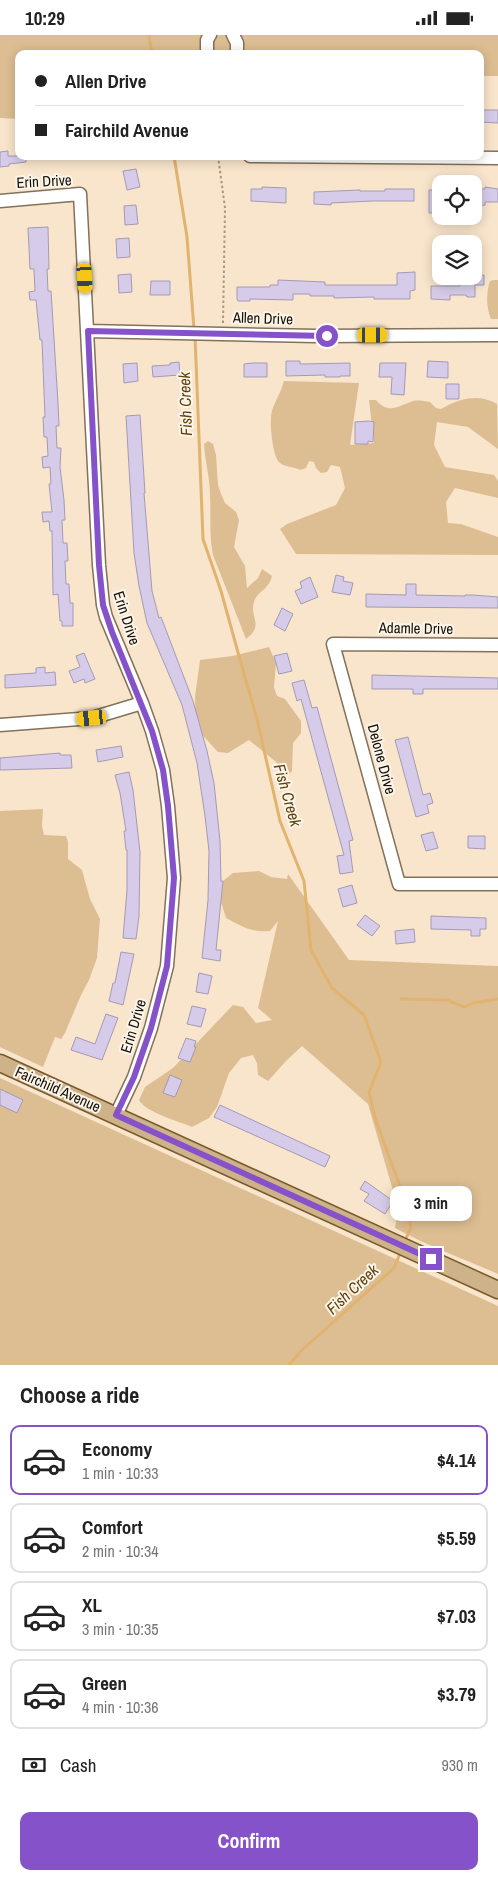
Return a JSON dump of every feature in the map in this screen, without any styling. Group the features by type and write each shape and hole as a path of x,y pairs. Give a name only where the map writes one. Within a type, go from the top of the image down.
{"main road":[{"name":"Fairchild Avenue","path":"0,1063 498,1290"}],"street":[{"path":"207,50 207,40 210,35"},
{"path":"233,35 237,43 237,50"},
{"path":"484,157 498,157"},
{"name":"Erin Drive","path":"0,201 80,194 103,605 152,731 163,770 168,806 174,878 167,966 151,1028 134,1077 116,1115"},
{"name":"Allen Drive","path":"88,331 316,336 498,335"},
{"name":"Adamle Drive","path":"333,644 498,645"},
{"name":"Delone Drive","path":"333,644 399,884 498,884"},
{"path":"0,725 92,718 142,703"}],"path":[{"path":"218,160 224,208 222,333"}],"shaded area":[{"path":"0,35 498,35 498,76 484,76 484,50 15,50 15,119 0,118"},
{"path":"498,280 498,319 491,319 487,305 490,281"},
{"path":"284,381 359,383 350,445 374,443 369,400 376,400 381,405 389,408 419,401 430,402 436,408 441,409 455,402 476,398 497,404 498,449 468,427 437,422 434,445 445,467 494,475 498,481 498,498 455,488 446,502 448,523 461,524 498,537 498,555 296,554 280,529 287,524 336,505 345,488 340,467 331,465 327,472 321,473 316,468 314,462 309,461 306,468 300,470 279,462 272,437 271,415"},
{"path":"208,441 213,444 216,455 218,485 221,494 225,503 236,512 239,520 234,547 245,566 247,588 258,578 262,569 272,576 268,585 254,602 255,630 246,639 213,555 210,489 204,444"},
{"path":"269,647 276,663 274,687 277,696 285,699 301,721 301,733 293,743 292,771 289,775 249,740 228,753 218,752 196,728 195,697 200,660 232,656"},
{"path":"43,809 42,826 44,835 66,836 68,859 82,870 90,899 100,919 97,958 89,980 65,1033 61,1039 55,1037 43,1067 0,1047 0,811"},
{"path":"259,871 271,877 287,879 288,874 349,960 498,966 498,1274 433,1247 395,1228 398,1208 368,1104 302,1046 268,1081 258,1075 257,1063 253,1055 241,1058 229,1073 217,1107 209,1118 192,1127 155,1112 139,1100 145,1087 173,1068 233,1005 243,1007 256,1023 272,1020 258,1008 278,921 270,931 258,931 247,928 226,918 221,902 223,881 233,873"},
{"path":"0,1078 498,1306 498,1365 0,1365"}],"building":[{"path":"484,110 498,110 498,123 484,122"},
{"path":"8,151 8,156 15,156 15,160 26,160 26,162 0,167 0,152"},
{"path":"136,169 140,187 127,190 123,171"},
{"path":"262,187 286,188 286,203 251,201 251,189 262,189"},
{"path":"485,187 498,189 498,202 485,202 485,205 482,205 482,189 485,189"},
{"path":"385,189 414,189 414,201 372,201 331,203 331,205 314,204 314,192 385,191"},
{"path":"429,190 432,190 432,213 429,213"},
{"path":"136,205 138,224 125,225 124,206"},
{"path":"48,227 48,291 51,291 59,426 56,426 57,448 61,448 60,467 65,520 62,520 63,543 67,543 68,561 65,561 66,584 69,584 70,603 73,603 73,626 62,626 62,621 60,621 58,594 53,595 52,531 50,531 49,521 43,522 42,512 52,512 49,484 51,484 50,467 43,468 42,457 48,456 47,437 44,437 42,340 40,340 36,300 30,300 29,292 35,291 34,269 30,269 28,228"},
{"path":"129,238 130,257 117,258 116,239"},
{"path":"415,272 415,290 410,291 410,299 374,299 374,297 334,298 334,296 293,294 293,300 250,299 250,301 238,301 237,299 237,287 270,287 270,285 278,285 278,280 325,282 325,285 397,285 397,273"},
{"path":"131,274 132,292 119,293 118,275"},
{"path":"482,275 484,275 484,285 482,285"},
{"path":"151,281 170,281 170,295 150,295"},
{"path":"475,285 475,297 450,295 450,300 431,299 431,286"},
{"path":"286,361 300,361 300,364 350,363 350,376 286,376"},
{"path":"428,361 448,362 448,378 427,377"},
{"path":"179,362 180,375 153,377 152,366 170,365 170,363"},
{"path":"137,363 138,381 124,383 123,364"},
{"path":"267,363 267,377 244,377 244,364"},
{"path":"380,363 406,363 404,395 391,394 392,377 379,377"},
{"path":"446,384 459,384 459,399 446,399"},
{"path":"140,415 152,591 159,618 161,617 193,701 214,783 220,841 221,881 223,881 216,950 221,950 220,961 202,958 208,900 209,851 197,763 182,705 147,623 134,553 126,416"},
{"path":"355,422 374,422 373,442 368,441 368,444 355,444"},
{"path":"336,575 344,577 343,581 353,583 350,595 332,592"},
{"path":"310,577 318,597 301,604 295,591 302,588 300,582"},
{"path":"406,584 416,584 416,595 498,597 498,608 366,607 366,594 406,595"},
{"path":"282,608 293,614 285,631 274,625"},
{"path":"84,653 95,679 85,683 84,679 74,683 69,671 80,667 76,656"},
{"path":"287,653 292,671 279,674 274,656"},
{"path":"45,667 45,673 55,672 56,685 5,688 5,675 36,673 36,668"},
{"path":"372,675 498,678 498,689 423,689 423,694 413,694 413,689 372,689"},
{"path":"304,680 312,708 317,707 353,840 349,841 353,872 340,874 337,856 344,855 301,699 297,701 292,683"},
{"path":"408,737 423,795 430,793 433,803 427,805 429,813 416,817 395,740"},
{"path":"121,746 123,757 98,762 96,750"},
{"path":"60,753 60,755 71,755 72,768 0,770 0,758"},
{"path":"129,772 133,790 140,852 139,916 136,939 123,938 127,890 127,850 120,793 115,775"},
{"path":"433,832 438,848 426,851 421,835"},
{"path":"468,836 485,836 485,849 468,848"},
{"path":"352,885 357,903 343,907 338,889"},
{"path":"365,915 380,926 372,936 357,925"},
{"path":"431,916 486,918 486,929 480,929 480,936 471,936 471,930 431,929"},
{"path":"414,929 415,942 396,944 395,931"},
{"path":"121,952 134,954 123,1005 109,1001 113,983 115,983"},
{"path":"199,973 212,976 208,994 196,992"},
{"path":"192,1006 206,1009 201,1027 187,1024"},
{"path":"106,1014 118,1018 102,1060 71,1050 76,1037 95,1044"},
{"path":"186,1038 196,1041 194,1047 196,1047 190,1062 178,1058"},
{"path":"170,1075 182,1080 175,1097 163,1093"},
{"path":"0,1089 23,1100 17,1113 0,1105"},
{"path":"220,1105 330,1156 325,1167 214,1117"},
{"path":"365,1181 393,1201 385,1214 364,1201 369,1194 360,1189"}],"waterway":[{"name":"Fish Creek","path":"149,35 151,50"},
{"name":"Fish Creek","path":"175,160 187,237 194,329"},
{"name":"Fish Creek","path":"195,336 203,539 221,591 257,719 280,821 304,881 311,950 332,988 364,1015 381,1062 369,1092 375,1118 401,1189 411,1227 404,1243"},
{"path":"401,999 447,1000 464,1007 473,1003 498,999"},
{"name":"Fish Creek","path":"289,1365 302,1350 394,1268 401,1251"}],"route":[{"path":"327,336 88,331 99,565 103,605 112,632 142,703 163,770 174,878 167,966 151,1028 134,1077 116,1115 431,1259"}]}
